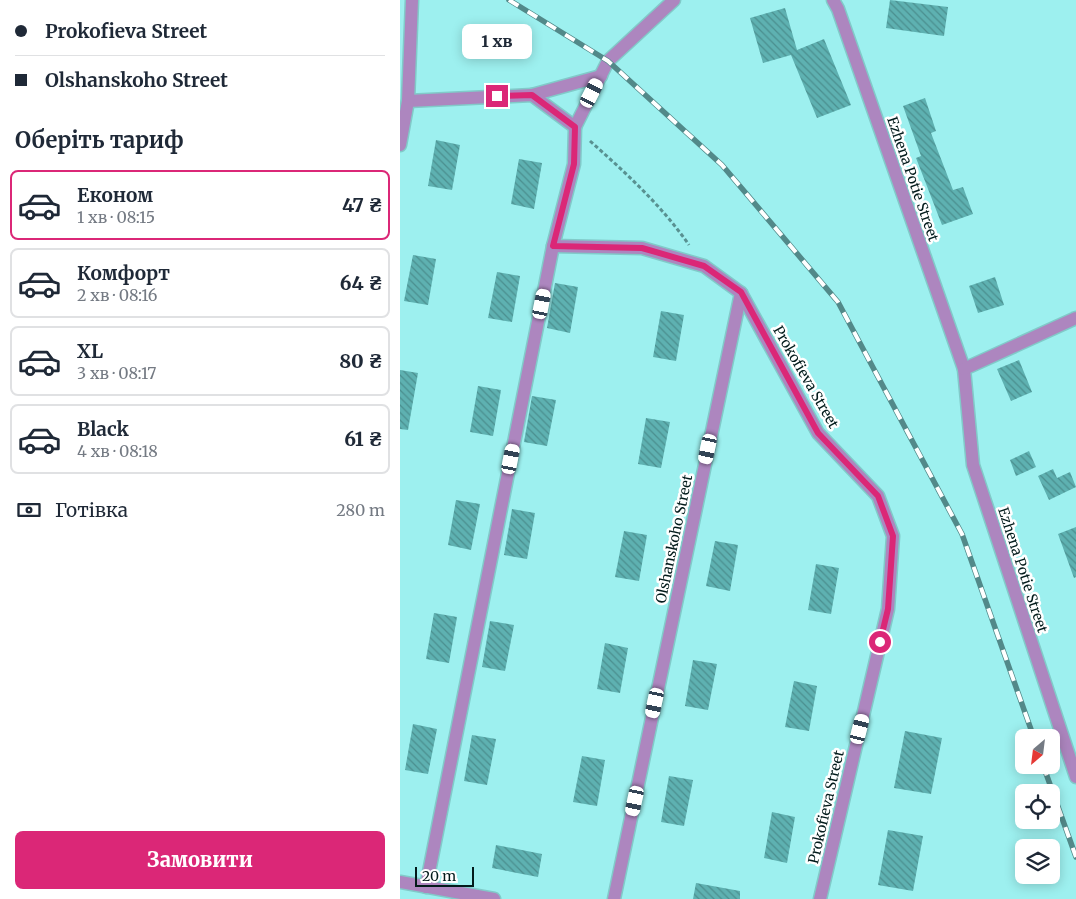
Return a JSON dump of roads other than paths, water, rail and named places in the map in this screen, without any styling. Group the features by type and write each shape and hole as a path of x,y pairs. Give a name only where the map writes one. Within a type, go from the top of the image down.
{"street":[{"path":"400,144 408,101 404,72 412,0"},
{"path":"426,887 553,246 574,164 575,127 608,61 674,0"},
{"path":"826,0 835,4"},
{"name":"Ezhena Potie Street","path":"835,4 964,369 973,465 1076,777"},
{"path":"408,101 532,95 601,76"},
{"path":"532,95 575,127"},
{"path":"553,246 642,248 704,266 741,292"},
{"name":"Olshanskoho Street","path":"614,899 741,292"},
{"name":"Prokofieva Street","path":"741,292 818,433 878,496 893,536 888,609 820,899"},
{"path":"964,369 1076,318"},
{"path":"400,882 494,899"}],"railway":[{"path":"509,0 608,61 722,165 838,302 962,534 1031,729"},
{"path":"1046,774 1076,857"}]}
